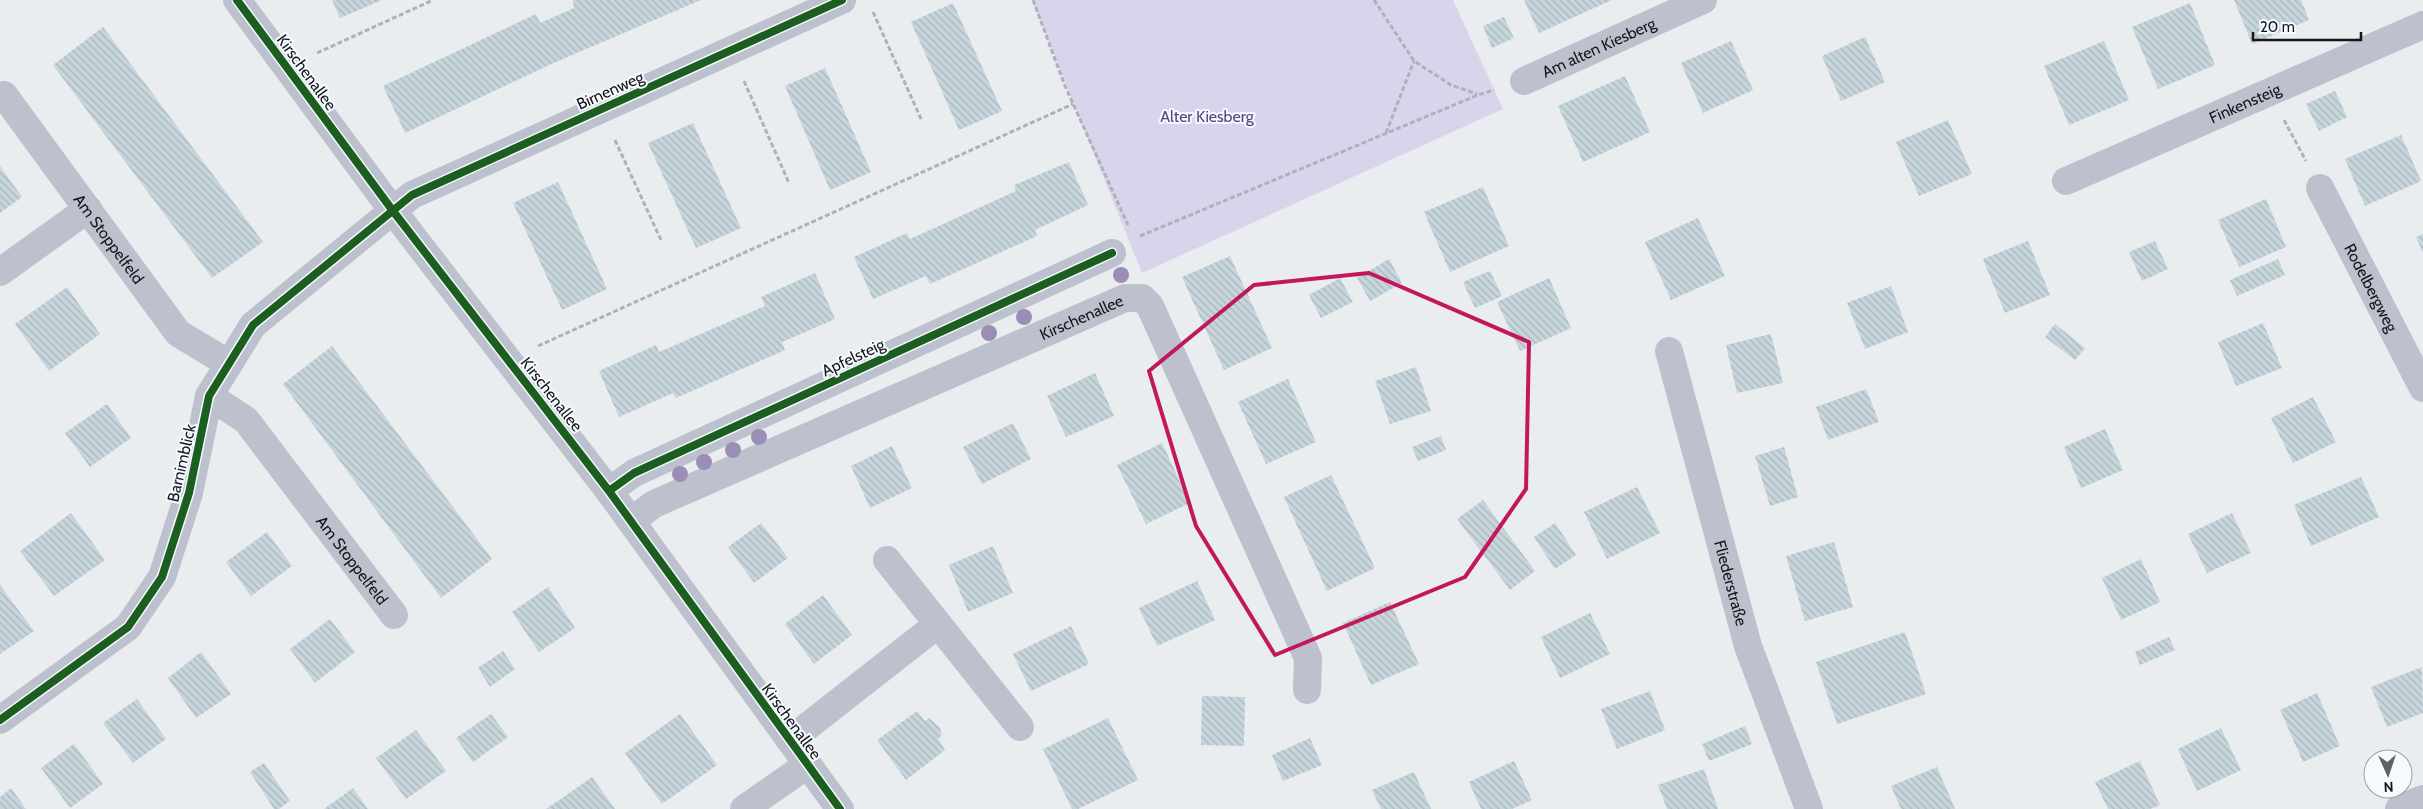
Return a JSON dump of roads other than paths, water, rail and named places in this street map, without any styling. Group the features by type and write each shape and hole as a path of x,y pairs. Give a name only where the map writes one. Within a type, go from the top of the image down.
{"street":[{"name":"Kirschenallee","path":"237,0 393,211 609,490 840,809"},
{"name":"Birnenweg","path":"393,211 412,195 842,0"},
{"name":"Am alten Kiesberg","path":"1524,81 1703,0"},
{"name":"Finkensteig","path":"2066,181 2423,25"},
{"name":"Am Stoppelfeld","path":"4,95 178,333 229,364"},
{"name":"Rodelbergweg","path":"2320,188 2423,388"},
{"path":"0,272 88,209"},
{"name":"Barnimblick","path":"0,720 128,627 162,577 189,493 210,396 253,325 393,211"},
{"name":"Apfelsteig","path":"609,490 634,473 1112,253"},
{"name":"Kirschenallee","path":"631,520 654,504 1125,298 1142,298 1150,306 1308,658 1307,690"},
{"name":"Fliederstraße","path":"1669,350 1748,646 1809,809"},
{"name":"Am Stoppelfeld","path":"210,396 246,420 394,615"},
{"path":"887,560 1020,727"},
{"name":"Kirschenallee","path":"790,740 937,625"},
{"path":"744,809 807,765"},
{"path":"2399,809 2423,799"}],"park label":[{"name":"Alter Kiesberg","path":"1207,116"}]}
